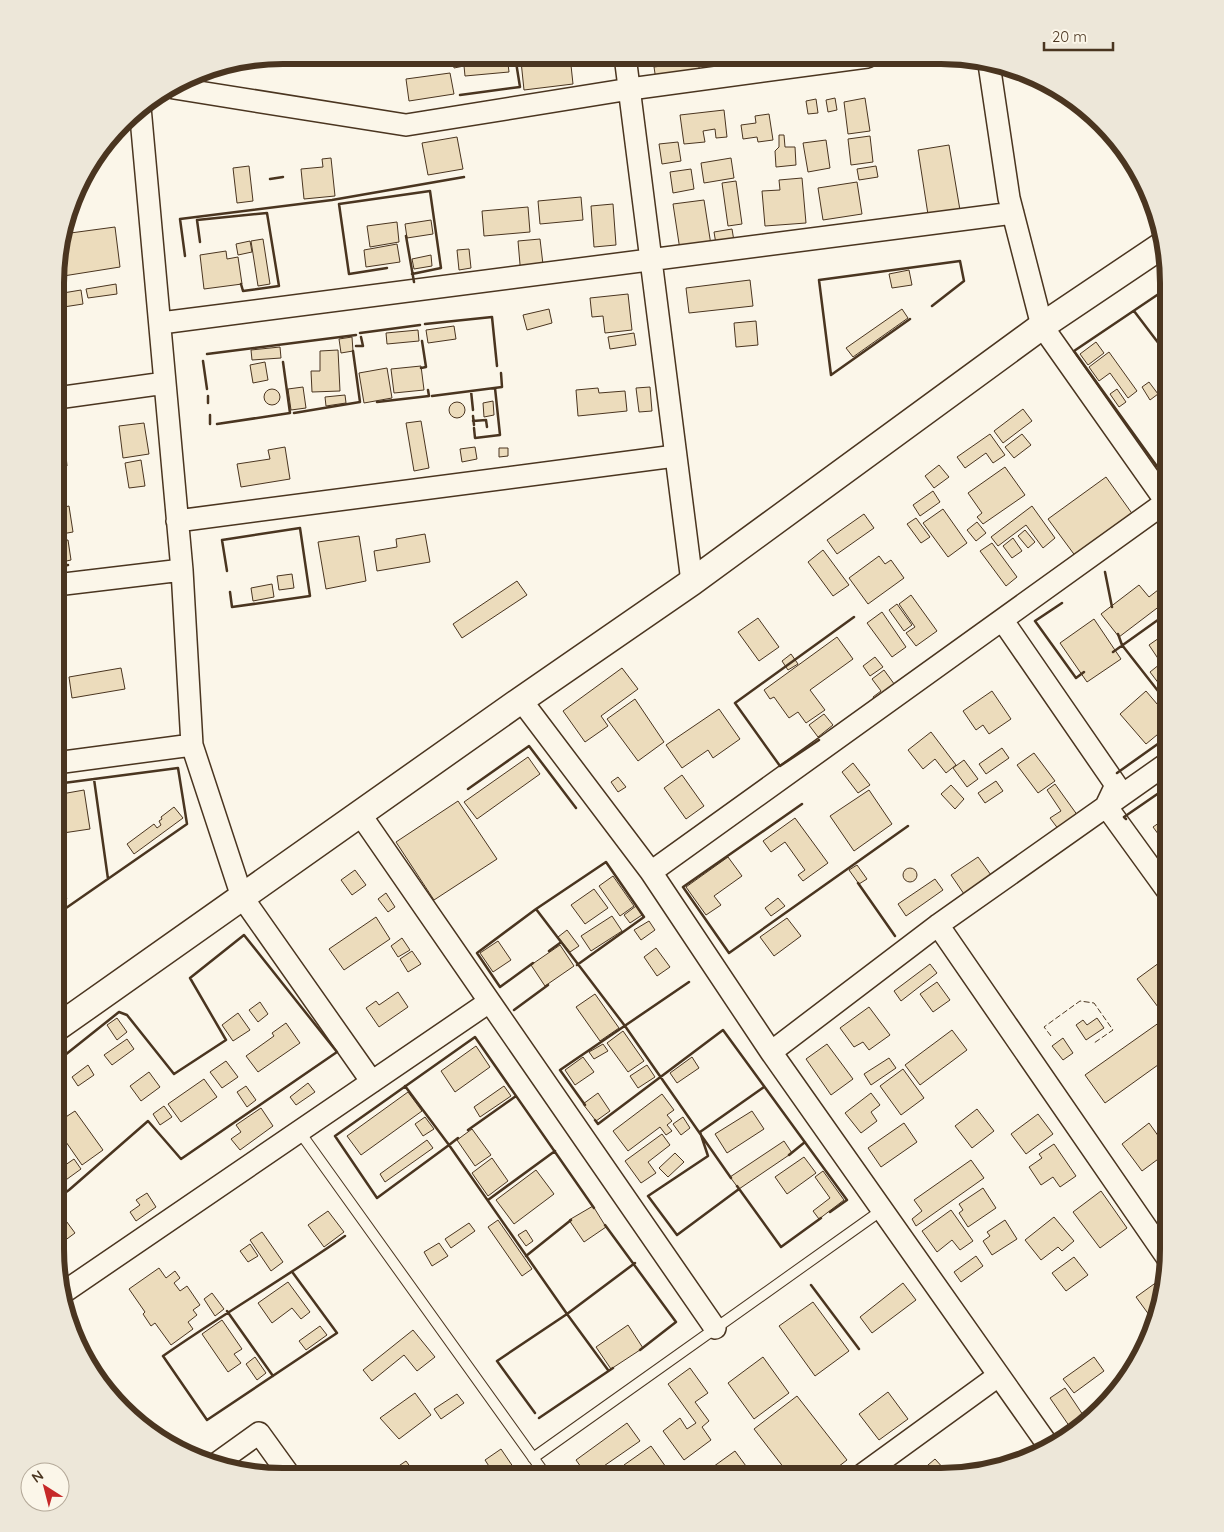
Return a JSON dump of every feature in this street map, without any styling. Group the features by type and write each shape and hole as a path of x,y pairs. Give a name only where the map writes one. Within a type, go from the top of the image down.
{"street":[{"path":"627,64 692,582"},
{"path":"180,89 406,125 630,89 815,64"},
{"path":"990,69 1013,213 1042,326 1160,494"},
{"path":"141,116 182,570 192,745 242,897 372,1082"},
{"path":"161,323 1013,213"},
{"path":"64,1023 521,700 692,582 1042,326 1157,249"},
{"path":"64,397 165,383"},
{"path":"177,521 675,456"},
{"path":"651,872 1160,509"},
{"path":"64,584 182,570"},
{"path":"1002,621 1116,785 1106,806"},
{"path":"521,700 651,872 771,1052 1046,1442"},
{"path":"64,762 192,745"},
{"path":"771,1052 938,925 1160,768"},
{"path":"1106,806 1160,881"},
{"path":"360,814 715,1328"},
{"path":"938,925 1160,1241"},
{"path":"68,1289 489,1002"},
{"path":"869,1468 998,1376"},
{"path":"222,1460 259,1433 284,1468"}],"lane":[{"path":"299,1132 540,1468"},
{"path":"533,1458 882,1210"}],"building":[{"path":"453,64 508,64 509,72 465,76 464,66 454,68"},
{"path":"521,64 571,64 573,84 524,90"},
{"path":"676,64 698,64 700,73 656,80 654,67"},
{"path":"707,64 726,64 727,69 710,74"},
{"path":"450,73 454,94 409,101 406,79"},
{"path":"835,98 837,110 828,112 826,100"},
{"path":"865,98 870,131 848,134 844,102"},
{"path":"816,99 818,113 808,114 806,101"},
{"path":"724,110 727,137 716,138 715,129 703,131 705,142 684,144 680,115"},
{"path":"769,114 773,140 758,142 757,137 743,139 741,125 756,123 755,116"},
{"path":"779,135 784,135 785,147 795,147 796,165 776,167 775,151 779,147"},
{"path":"870,136 873,162 851,165 848,139"},
{"path":"457,137 463,169 428,175 422,143"},
{"path":"826,140 830,168 808,172 803,143"},
{"path":"678,142 681,161 662,164 659,144"},
{"path":"949,145 961,216 929,221 918,150"},
{"path":"331,158 335,196 304,199 301,169 323,167 322,159"},
{"path":"731,158 734,178 704,183 701,163"},
{"path":"249,166 253,201 237,203 233,168"},
{"path":"876,166 878,177 859,180 857,169"},
{"path":"691,169 694,189 673,193 670,172"},
{"path":"802,178 806,223 765,226 762,191 780,190 779,180"},
{"path":"736,181 742,224 728,226 722,183"},
{"path":"857,182 862,214 823,220 818,188"},
{"path":"581,197 583,220 540,224 538,201"},
{"path":"704,200 711,245 680,250 673,204"},
{"path":"613,204 616,245 594,247 591,206"},
{"path":"528,207 530,232 484,236 482,211"},
{"path":"431,220 433,234 407,238 405,224"},
{"path":"397,222 399,242 370,247 367,226"},
{"path":"115,227 120,267 64,276 69,233"},
{"path":"732,229 735,247 717,250 714,232"},
{"path":"263,239 270,284 258,286 251,241"},
{"path":"540,239 544,273 521,276 518,241"},
{"path":"250,241 252,252 238,255 236,244"},
{"path":"397,244 400,262 366,267 364,250"},
{"path":"469,249 471,268 459,270 457,250"},
{"path":"226,251 227,259 238,257 242,284 204,289 200,255"},
{"path":"431,255 432,266 414,269 412,259"},
{"path":"909,270 912,285 892,288 889,274"},
{"path":"750,280 753,306 689,313 686,288"},
{"path":"116,284 117,294 88,298 86,289"},
{"path":"81,290 83,304 64,307 64,293"},
{"path":"628,294 632,330 605,333 603,316 592,317 590,298"},
{"path":"549,309 552,323 527,330 523,315"},
{"path":"902,309 908,318 853,357 846,348"},
{"path":"756,321 758,345 736,347 734,323"},
{"path":"454,326 456,339 428,343 426,330"},
{"path":"418,330 419,341 387,344 386,333"},
{"path":"634,333 636,345 610,349 608,337"},
{"path":"352,337 353,351 341,353 339,339"},
{"path":"1096,342 1104,353 1088,365 1080,354"},
{"path":"280,347 281,358 252,360 251,350"},
{"path":"338,350 340,391 312,392 311,371 320,371 320,351"},
{"path":"1109,352 1137,391 1128,398 1110,373 1099,381 1089,367"},
{"path":"265,362 268,380 253,383 250,365"},
{"path":"421,366 424,390 394,393 391,369"},
{"path":"387,368 392,398 364,403 359,373"},
{"path":"1149,382 1158,394 1150,400 1142,387"},
{"path":"303,387 306,408 291,410 288,389"},
{"path":"650,387 652,411 639,412 636,388"},
{"path":"598,388 599,393 625,391 627,411 578,416 576,390"},
{"path":"269,389 275,389 280,394 278,403 269,405 264,400 264,394"},
{"path":"1117,389 1126,402 1119,407 1110,394"},
{"path":"345,395 346,403 326,406 325,397"},
{"path":"493,401 494,415 484,417 483,403"},
{"path":"454,402 460,402 465,407 463,416 454,418 449,413 449,407"},
{"path":"1023,409 1032,421 1003,443 994,431"},
{"path":"421,421 429,468 414,471 406,423"},
{"path":"144,423 149,454 123,458 119,426"},
{"path":"990,434 1005,455 993,463 986,453 965,468 957,457"},
{"path":"1022,434 1031,445 1014,458 1005,447"},
{"path":"64,435 67,466 64,466"},
{"path":"285,447 290,479 241,487 237,464 270,459 268,450"},
{"path":"475,447 477,459 462,462 460,449"},
{"path":"499,448 508,448 508,456 499,457"},
{"path":"141,460 145,486 129,488 125,463"},
{"path":"939,465 949,477 934,488 925,476"},
{"path":"1005,467 1025,495 983,524 977,517 982,513 968,493"},
{"path":"1106,477 1136,519 1079,561 1048,519"},
{"path":"933,491 940,502 920,516 913,505"},
{"path":"69,506 73,532 64,534 64,507"},
{"path":"1032,506 1055,538 1043,548 1026,525 998,546 991,537"},
{"path":"943,509 967,543 948,557 923,523"},
{"path":"864,514 874,528 837,554 827,540"},
{"path":"916,518 930,537 921,543 907,524"},
{"path":"977,522 986,533 976,541 967,530"},
{"path":"1025,530 1035,542 1028,548 1018,536"},
{"path":"425,534 430,562 377,571 374,551 397,547 396,539"},
{"path":"359,536 366,581 326,589 318,542"},
{"path":"1013,538 1022,551 1012,558 1003,546"},
{"path":"64,540 68,540 71,560 64,562"},
{"path":"992,543 1017,577 1006,586 980,551"},
{"path":"823,550 849,585 833,596 808,562"},
{"path":"879,556 885,564 891,560 904,578 868,604 849,578"},
{"path":"292,574 294,588 279,590 277,576"},
{"path":"517,581 527,595 462,638 453,624"},
{"path":"272,584 274,597 253,601 251,588"},
{"path":"1139,585 1149,597 1160,588 1160,606 1119,637 1101,614"},
{"path":"911,595 937,631 916,646 906,633 915,627 899,604"},
{"path":"897,604 912,625 904,631 889,610"},
{"path":"882,612 906,647 892,657 867,623"},
{"path":"758,618 779,647 759,661 738,632"},
{"path":"1094,619 1121,659 1087,682 1060,643"},
{"path":"837,637 853,659 810,690 825,710 806,723 798,712 789,718 774,697 770,699 764,690"},
{"path":"1160,637 1160,659 1159,660 1149,645"},
{"path":"791,654 798,664 788,670 782,661"},
{"path":"875,657 883,667 870,676 863,666"},
{"path":"1160,664 1160,685 1150,672"},
{"path":"121,668 125,689 72,698 69,677"},
{"path":"622,668 638,689 601,716 608,726 585,742 563,711"},
{"path":"884,670 900,692 879,707 873,697 881,691 872,679"},
{"path":"992,691 1011,719 989,734 983,725 976,730 963,711"},
{"path":"1146,691 1160,707 1160,732 1146,744 1120,714"},
{"path":"635,699 664,742 638,761 607,719"},
{"path":"719,709 740,739 713,758 708,750 682,768 666,745"},
{"path":"824,714 833,725 818,737 809,725"},
{"path":"931,732 956,765 946,773 935,759 923,769 908,750"},
{"path":"1002,748 1009,758 986,774 979,764"},
{"path":"1034,753 1055,781 1038,793 1017,765"},
{"path":"528,757 540,774 477,819 464,802"},
{"path":"964,760 978,779 967,787 953,768"},
{"path":"853,763 870,785 858,793 842,772"},
{"path":"682,775 704,806 686,819 664,788"},
{"path":"618,777 626,787 618,792 611,782"},
{"path":"996,781 1003,791 985,803 978,793"},
{"path":"1055,784 1078,816 1059,830 1050,818 1061,811 1047,790"},
{"path":"951,785 964,799 955,809 941,794"},
{"path":"84,790 90,829 64,833 64,794"},
{"path":"869,790 892,824 854,851 830,816"},
{"path":"458,801 497,859 434,900 396,842"},
{"path":"174,807 183,818 134,854 127,844 154,824 157,828 161,825 159,821 162,819 161,817"},
{"path":"795,818 828,863 803,881 798,875 805,870 785,842 771,852 763,841"},
{"path":"1160,822 1160,836 1153,827"},
{"path":"728,857 742,876 714,896 721,905 706,915 686,887"},
{"path":"978,857 991,875 964,894 951,875"},
{"path":"857,865 867,879 859,884 849,870"},
{"path":"907,868 913,868 917,875 913,882 907,882 903,878 903,872"},
{"path":"355,870 366,885 352,895 341,880"},
{"path":"613,876 634,906 620,916 599,886"},
{"path":"935,879 943,890 906,916 898,904"},
{"path":"594,889 608,908 585,924 571,905"},
{"path":"386,893 395,907 388,912 378,899"},
{"path":"778,898 785,906 771,916 765,908"},
{"path":"636,906 642,915 630,923 624,915"},
{"path":"612,916 622,931 591,951 581,936"},
{"path":"376,917 390,939 344,970 329,949"},
{"path":"787,918 801,936 774,956 760,937"},
{"path":"649,921 655,930 641,940 634,930"},
{"path":"567,930 579,946 570,952 558,937"},
{"path":"402,938 410,950 398,957 391,946"},
{"path":"498,941 511,960 493,972 480,953"},
{"path":"560,945 574,966 545,986 531,965"},
{"path":"656,948 670,967 657,976 644,957"},
{"path":"412,951 421,964 408,972 400,959"},
{"path":"1160,962 1160,1010 1137,979"},
{"path":"930,964 937,973 901,1001 894,991"},
{"path":"937,982 950,1000 933,1012 920,994"},
{"path":"398,992 408,1007 379,1027 366,1008 376,1001 379,1005"},
{"path":"595,994 619,1028 600,1041 576,1007"},
{"path":"260,1002 268,1014 258,1022 249,1010"},
{"path":"869,1007 890,1035 869,1050 863,1042 854,1047 840,1028"},
{"path":"238,1013 250,1030 233,1041 222,1025"},
{"path":"117,1018 127,1032 117,1040 107,1025"},
{"path":"1097,1018 1104,1028 1086,1040 1076,1025 1083,1020 1087,1025"},
{"path":"1160,1022 1160,1063 1105,1103 1085,1075"},
{"path":"286,1023 300,1043 258,1072 246,1056 274,1036 272,1033"},
{"path":"952,1030 967,1050 920,1085 905,1065"},
{"path":"623,1031 644,1061 628,1072 607,1043"},
{"path":"1063,1038 1073,1053 1063,1060 1052,1046"},
{"path":"127,1039 134,1049 112,1065 104,1055"},
{"path":"603,1044 608,1051 594,1059 589,1052"},
{"path":"827,1044 853,1079 831,1095 806,1059"},
{"path":"476,1046 490,1067 455,1092 441,1071"},
{"path":"583,1057 594,1072 575,1085 565,1070"},
{"path":"692,1057 699,1068 677,1083 670,1073"},
{"path":"889,1058 896,1068 871,1085 864,1074"},
{"path":"226,1061 238,1077 222,1088 210,1072"},
{"path":"88,1065 94,1075 78,1086 72,1077"},
{"path":"647,1065 655,1077 638,1088 630,1076"},
{"path":"903,1069 924,1098 901,1115 880,1086"},
{"path":"149,1072 160,1087 141,1101 130,1086"},
{"path":"204,1079 217,1097 181,1122 168,1104"},
{"path":"308,1083 315,1092 296,1105 290,1097"},
{"path":"246,1086 256,1100 247,1107 237,1092"},
{"path":"504,1086 511,1096 480,1117 474,1107"},
{"path":"408,1092 422,1111 361,1155 347,1136"},
{"path":"598,1093 610,1111 596,1121 583,1104"},
{"path":"871,1093 880,1105 871,1112 877,1121 861,1133 845,1113"},
{"path":"662,1094 674,1110 667,1115 672,1121 667,1125 672,1131 666,1135 660,1127 628,1151 613,1131"},
{"path":"164,1106 172,1117 160,1125 153,1114"},
{"path":"261,1108 273,1126 240,1150 231,1139 241,1132 236,1125"},
{"path":"977,1109 994,1131 972,1148 955,1126"},
{"path":"75,1111 103,1150 82,1165 66,1142 64,1143 64,1118"},
{"path":"752,1111 764,1129 727,1153 715,1134"},
{"path":"1038,1114 1053,1134 1026,1154 1011,1134"},
{"path":"425,1117 434,1129 423,1136 415,1124"},
{"path":"683,1117 690,1128 681,1135 673,1124"},
{"path":"904,1123 917,1142 881,1167 868,1148"},
{"path":"1149,1123 1160,1138 1160,1158 1142,1171 1122,1144"},
{"path":"472,1129 491,1155 475,1166 457,1140"},
{"path":"662,1134 670,1145 648,1162 656,1173 641,1183 625,1161"},
{"path":"427,1140 433,1148 385,1182 380,1174"},
{"path":"784,1141 792,1153 739,1189 730,1177"},
{"path":"1054,1144 1076,1176 1060,1187 1053,1177 1041,1185 1029,1167 1042,1158 1039,1154"},
{"path":"675,1153 684,1162 668,1177 659,1168"},
{"path":"804,1157 816,1173 787,1194 775,1177"},
{"path":"492,1158 508,1181 488,1196 472,1173"},
{"path":"74,1159 81,1169 64,1181 64,1166"},
{"path":"971,1160 984,1178 916,1226 912,1219 922,1211 914,1200"},
{"path":"536,1170 554,1194 514,1224 496,1200"},
{"path":"823,1171 844,1200 819,1219 813,1211 830,1198 815,1177"},
{"path":"983,1188 996,1208 968,1227 959,1213 963,1210 959,1204"},
{"path":"1101,1191 1127,1228 1100,1248 1073,1212"},
{"path":"147,1193 156,1207 136,1221 130,1212 140,1205 136,1200"},
{"path":"593,1206 606,1227 584,1242 569,1220"},
{"path":"951,1210 973,1241 960,1250 952,1240 937,1252 922,1231"},
{"path":"328,1211 344,1232 324,1247 308,1225"},
{"path":"1054,1217 1074,1241 1062,1251 1058,1247 1041,1260 1025,1240"},
{"path":"64,1218 75,1233 64,1241"},
{"path":"498,1220 532,1269 522,1276 488,1227"},
{"path":"1005,1220 1017,1239 992,1255 983,1241 990,1236 987,1232"},
{"path":"469,1223 475,1231 451,1248 445,1239"},
{"path":"526,1230 533,1241 526,1246 518,1235"},
{"path":"262,1232 283,1262 271,1271 250,1240"},
{"path":"439,1243 448,1256 432,1266 424,1252"},
{"path":"250,1244 258,1256 248,1262 240,1251"},
{"path":"976,1256 983,1266 961,1282 954,1272"},
{"path":"1074,1257 1088,1275 1066,1291 1052,1273"},
{"path":"159,1268 166,1278 175,1271 180,1278 174,1283 180,1291 187,1286 200,1305 193,1310 197,1315 188,1322 193,1329 171,1345 155,1323 151,1326 143,1314 145,1312 129,1289"},
{"path":"288,1282 310,1312 301,1319 292,1308 272,1323 258,1303"},
{"path":"1157,1282 1150,1316 1136,1297"},
{"path":"903,1283 916,1300 872,1333 860,1317"},
{"path":"212,1293 224,1309 215,1316 204,1299"},
{"path":"813,1302 849,1351 815,1376 779,1326"},
{"path":"222,1320 242,1349 234,1354 241,1363 228,1372 202,1334"},
{"path":"628,1325 643,1348 611,1369 596,1347"},
{"path":"320,1326 327,1335 306,1350 299,1341"},
{"path":"413,1330 435,1357 417,1371 404,1355 372,1381 363,1370"},
{"path":"255,1357 266,1373 257,1380 246,1364"},
{"path":"763,1357 789,1393 754,1419 728,1383"},
{"path":"1094,1357 1104,1371 1074,1393 1063,1379"},
{"path":"690,1368 708,1393 695,1402 709,1421 702,1427 711,1440 684,1460 663,1431 680,1418 687,1429 696,1423 668,1384"},
{"path":"1065,1388 1084,1416 1069,1426 1050,1398"},
{"path":"888,1392 908,1419 879,1440 859,1414"},
{"path":"415,1393 431,1415 399,1439 380,1418"},
{"path":"457,1394 464,1403 441,1419 434,1409"},
{"path":"797,1396 847,1460 837,1468 784,1468 754,1429"},
{"path":"627,1423 640,1441 601,1468 582,1468 576,1460"},
{"path":"651,1446 667,1468 626,1468 624,1465"},
{"path":"501,1449 514,1468 490,1468 485,1460"},
{"path":"735,1451 747,1468 711,1468"},
{"path":"935,1459 943,1468 941,1468 924,1468"},
{"path":"406,1461 411,1468 396,1468"}],"fence":[{"path":"1051,1036 1044,1027 1080,1001 1094,1003 1113,1030 1094,1043"}],"wall":[{"path":"460,95 520,87 516,64"},
{"path":"270,179 283,177"},
{"path":"185,256 180,219 332,200 464,177"},
{"path":"387,268 349,274 339,204 430,191 441,268 412,274"},
{"path":"200,242 197,220 267,213 279,286 243,291 241,284"},
{"path":"406,236 414,282"},
{"path":"910,319 831,375 819,280 960,261 964,281 932,306"},
{"path":"1160,293 1074,351 1160,470"},
{"path":"1134,311 1160,345"},
{"path":"425,324 492,317 497,366"},
{"path":"360,333 420,325"},
{"path":"207,354 356,335"},
{"path":"356,346 363,346 361,337"},
{"path":"421,368 426,367 422,341"},
{"path":"294,413 360,402 353,351"},
{"path":"203,361 207,389"},
{"path":"217,424 290,413 283,362"},
{"path":"432,396 502,387 501,373"},
{"path":"474,428 475,438 500,435 495,388"},
{"path":"377,402 429,396 428,390"},
{"path":"471,391 473,410"},
{"path":"208,396 208,403"},
{"path":"210,415 210,424"},
{"path":"473,416 474,425"},
{"path":"473,421 486,420 487,427"},
{"path":"1156,466 1160,463"},
{"path":"227,571 222,540 300,528 310,596 232,607 230,592"},
{"path":"64,566 68,565"},
{"path":"1105,572 1112,607"},
{"path":"1062,603 1035,621 1076,678 1084,672"},
{"path":"819,740 780,766 735,703 854,617"},
{"path":"1113,652 1160,618"},
{"path":"1118,634 1122,645 1160,694"},
{"path":"1117,773 1160,742"},
{"path":"468,789 529,746 576,808"},
{"path":"64,783 178,768 187,824 64,909"},
{"path":"94,779 108,879"},
{"path":"1126,819 1124,817 1160,792"},
{"path":"802,804 683,887 729,953 908,826"},
{"path":"533,963 500,987 477,953 536,909 606,862 644,917 577,965"},
{"path":"858,883 895,936"},
{"path":"536,909 625,1026 731,1178"},
{"path":"64,1056 119,1012 127,1015 174,1074 226,1040 190,978 244,935 337,1052 181,1159 148,1121 64,1194"},
{"path":"549,951 560,943"},
{"path":"585,1105 560,1070 689,982"},
{"path":"514,1010 548,985"},
{"path":"595,1120 598,1124 723,1030 847,1200 830,1212"},
{"path":"535,1413 497,1361 567,1314 449,1145 377,1198 335,1136 475,1037 594,1208"},
{"path":"405,1086 449,1145 458,1138"},
{"path":"739,1189 677,1235 648,1196 708,1156 700,1132 764,1087"},
{"path":"468,1130 516,1096"},
{"path":"789,1155 805,1142"},
{"path":"488,1200 555,1151"},
{"path":"737,1186 781,1247 821,1218"},
{"path":"526,1256 571,1220"},
{"path":"605,1225 676,1322 640,1350"},
{"path":"293,1273 337,1333 207,1420 163,1356 345,1236"},
{"path":"608,1370 567,1314 635,1263"},
{"path":"811,1285 859,1349"},
{"path":"227,1311 273,1376"},
{"path":"539,1418 613,1368"}]}
